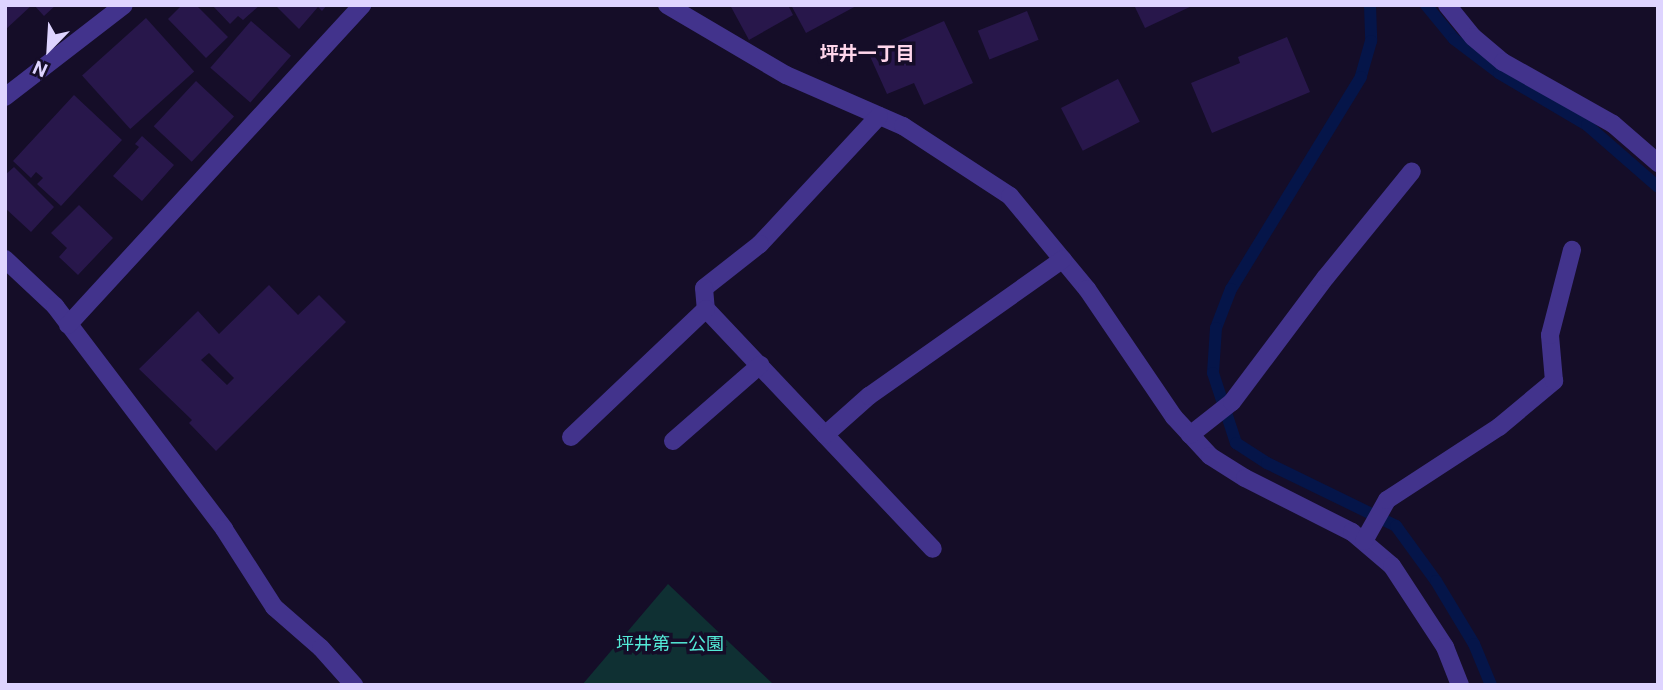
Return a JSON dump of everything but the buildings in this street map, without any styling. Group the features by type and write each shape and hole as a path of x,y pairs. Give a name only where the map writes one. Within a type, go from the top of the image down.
{"street":[{"path":"5,97 124,5"},
{"path":"68,325 362,5"},
{"path":"667,5 786,75 903,126 1010,196 1087,289 1174,417 1196,429 1210,456 1245,478 1365,540 1392,566 1445,647 1460,685"},
{"path":"1447,5 1473,37 1503,62 1613,124 1658,163"},
{"path":"879,116 760,244 704,288 706,309 933,550"},
{"path":"1196,429 1232,402 1326,276 1412,171"},
{"path":"1365,540 1387,500 1499,427 1554,381 1550,335 1572,250"},
{"path":"5,259 55,306 224,530 274,607 321,648 354,685"},
{"path":"825,435 869,396 1063,259"},
{"path":"571,437 706,309"},
{"path":"673,441 760,365"}],"green space":[{"name":"坪井第一公園","path":"668,584 774,685 582,685"}],"waterway":[{"path":"1370,5 1371,41 1361,77 1231,289 1216,328 1213,373 1236,443 1267,463 1396,526 1436,581 1474,644 1491,685"},
{"path":"1426,5 1454,39 1499,73 1587,125 1658,187"}],"district":[{"name":"坪井一丁目","path":"867,54"}]}
